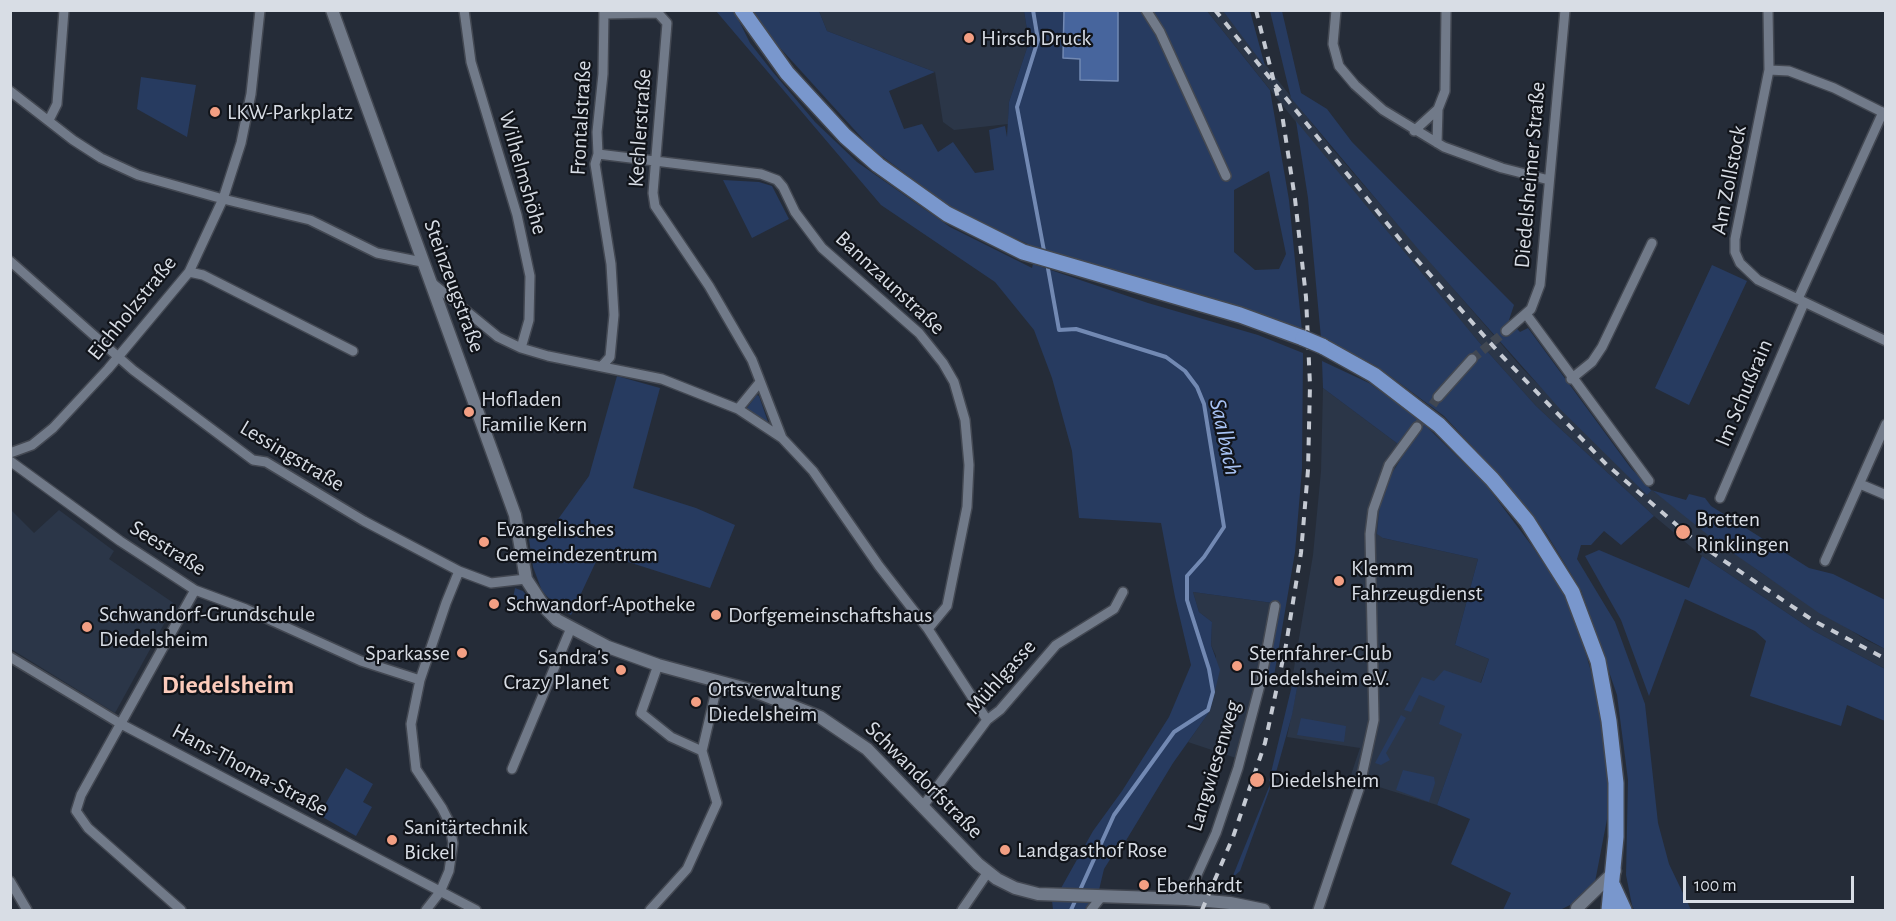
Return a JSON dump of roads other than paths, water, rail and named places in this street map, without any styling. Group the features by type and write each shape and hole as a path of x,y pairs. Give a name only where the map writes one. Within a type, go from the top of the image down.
{"main road":[{"path":"742,10 787,73 845,136 878,165 947,213 1023,252 1240,315 1322,346 1374,375 1439,424 1492,478 1555,562 1572,592 1598,661 1609,721 1616,783 1614,878 1609,910"},
{"path":"1614,878 1624,910"}],"street":[{"path":"49,120 57,104 64,10"},
{"name":"Eichholzstraße","path":"10,453 32,445 53,428 118,357 189,272 223,199 241,142 251,94 260,10"},
{"name":"Steinzeugstraße","path":"332,10 515,514 526,579"},
{"name":"Wilhelmshöhe","path":"464,10 471,62 517,215 530,276 529,320 521,348"},
{"path":"1146,10 1160,32 1226,176"},
{"path":"1336,10 1333,44 1339,66 1367,97 1414,131 1437,143 1502,168 1549,180"},
{"path":"1437,143 1438,109 1445,91 1446,10"},
{"name":"Diedelsheimer Straße","path":"1506,331 1526,314 1535,302 1540,285 1565,10"},
{"name":"Am Zollstock","path":"1768,10 1769,70 1735,239 1735,252 1740,263 1758,280 1886,341"},
{"name":"Frontalstraße","path":"602,366 610,357 613,344 614,289 595,164 598,154 597,132 605,12"},
{"name":"Kechlerstraße","path":"605,12 658,13 667,23 653,193 655,206 709,286 752,360 782,438"},
{"path":"1769,70 1789,71 1834,88 1884,113"},
{"path":"10,92 73,140 129,171 223,199 310,220 377,253 422,262"},
{"path":"1414,131 1438,109"},
{"name":"Im Schußrain","path":"1720,498 1801,301 1884,113"},
{"name":"Bannzaunstraße","path":"598,154 761,174 777,180 795,212 822,248 919,333 949,373 965,420 969,465 968,507 947,606 928,629"},
{"path":"1571,379 1592,362 1602,347 1652,243"},
{"name":"Lessingstraße","path":"10,261 118,357 253,460 266,462 364,521 459,571 491,583 526,579"},
{"path":"189,272 203,275 353,351"},
{"path":"430,282 498,337 521,348 662,379 738,409 782,438 813,471 879,566 928,629 987,720"},
{"path":"1526,314 1571,379 1649,481"},
{"path":"1438,397 1472,360"},
{"path":"738,409 760,382"},
{"path":"1825,561 1886,424"},
{"path":"1318,910 1359,789 1374,720 1370,534 1373,510 1389,465 1417,427"},
{"name":"Seestraße","path":"10,461 120,541 195,590 246,609 361,661 420,680"},
{"path":"1860,484 1886,495"},
{"path":"426,910 440,892 449,871 453,843 449,822 416,768 411,724 420,680 459,571"},
{"name":"Schwandorfstraße","path":"526,579 545,608 571,628 608,647 658,665 799,707 838,727 867,749 987,872 1015,888 1057,895 1186,899 1256,910"},
{"path":"181,910 88,828 76,811 81,795 195,590"},
{"name":"Mühlgasse","path":"923,806 987,720 1000,710 1056,645 1114,609 1123,592"},
{"name":"Langwiesenweg","path":"1186,899 1216,833 1238,768 1261,681 1275,606"},
{"path":"512,769 571,628"},
{"name":"Hans-Thoma-Straße","path":"10,657 121,724 476,910"},
{"path":"658,665 641,713 671,737 702,751"},
{"path":"650,910 687,869 717,803 702,751 718,682"},
{"path":"962,910 987,872"},
{"path":"1578,910 1614,878"},
{"path":"10,881 27,910"},
{"path":"1091,910 1102,896"}],"waterway":[{"name":"Saalbach","path":"1033,10 1038,40 1017,107 1045,256"},
{"name":"Saalbach","path":"1047,263 1059,330 1076,329 1166,357 1185,371 1197,387 1204,404 1224,527 1204,557 1187,576 1187,600 1209,669 1213,692 1208,710 1174,732 1114,815 1071,910"}],"tunnel":[{"path":"1472,359 1506,331"},
{"path":"1417,427 1438,397"}],"railway":[{"path":"1215,10 1411,253 1501,355 1607,465 1699,544 1814,621 1886,659"},
{"path":"1202,910 1233,837 1265,743 1286,645 1301,553 1308,470 1310,385 1306,297 1295,199 1282,114 1256,10"}],"place":[{"name":"Hirsch Druck","path":"969,38"},
{"name":"LKW-Parkplatz","path":"215,112"},
{"name":"Hofladen Familie Kern","path":"469,412"},
{"name":"Bretten Rinklingen","path":"1683,532"},
{"name":"Evangelisches Gemeindezentrum","path":"484,542"},
{"name":"Klemm Fahrzeugdienst","path":"1339,581"},
{"name":"Schwandorf-Apotheke","path":"494,604"},
{"name":"Dorfgemeinschaftshaus","path":"716,615"},
{"name":"Schwandorf-Grundschule Diedelsheim","path":"87,627"},
{"name":"Sparkasse","path":"462,653"},
{"name":"Sternfahrer-Club Diedelsheim e.V.","path":"1237,666"},
{"name":"Sandra's Crazy Planet","path":"621,670"},
{"name":"Ortsverwaltung Diedelsheim","path":"696,702"},
{"name":"Diedelsheim","path":"1257,780"},
{"name":"Sanitärtechnik Bickel","path":"392,840"},
{"name":"Landgasthof Rose","path":"1005,850"},
{"name":"Eberhardt","path":"1144,885"}],"district":[{"name":"Diedelsheim","path":"228,685"}]}
